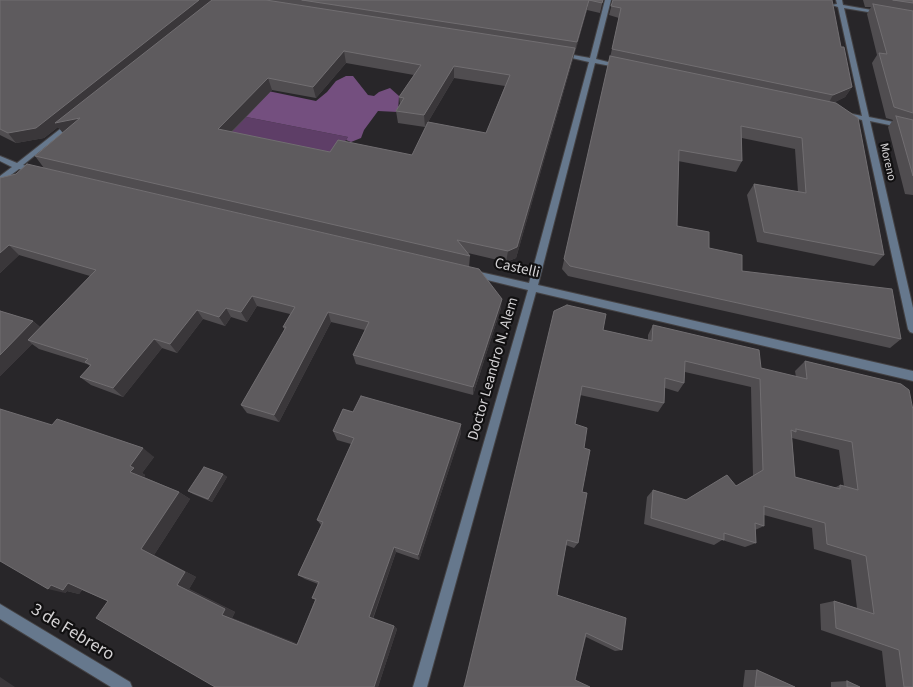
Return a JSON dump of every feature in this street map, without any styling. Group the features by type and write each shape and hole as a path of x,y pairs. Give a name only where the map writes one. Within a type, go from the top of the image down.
{"street":[{"name":"Doctor Leandro N. Alem","path":"420,687 533,287 608,0"},
{"path":"832,4 840,3 886,13"},
{"name":"Moreno","path":"840,3 913,328"},
{"path":"553,53 630,68"},
{"path":"838,112 913,128"},
{"path":"0,180 78,117"},
{"path":"0,158 17,166 45,173"},
{"name":"Castelli","path":"466,272 913,376"},
{"name":"3 de Febrero","path":"0,611 125,687"}],"shaded area":[{"path":"346,76 353,76 368,95 374,96 390,88 399,96 398,112 378,111 364,130 361,138 351,142 346,140 348,137 221,112 244,86 316,101 336,81"},
{"path":"130,94 348,137 329,165 243,147"}],"building":[{"path":"0,0 199,0 36,128 8,133 0,129"},
{"path":"212,0 266,0 575,48 517,247 508,251 457,240 470,256 35,156 80,118 55,123","holes":["344,51 421,65 399,97 404,98 396,111 424,115 454,66 510,75 486,133 428,122 412,155 338,140 330,152 218,129 268,78 313,87"]},
{"path":"302,0 589,0 577,42"},
{"path":"589,0 603,0 602,3"},
{"path":"613,0 832,0 841,47 844,47 852,87 833,95 612,49 621,8 611,6"},
{"path":"893,0 913,0 913,3"},
{"path":"873,4 913,11 913,113 894,107 879,53 887,54"},
{"path":"610,56 836,103 858,118 884,255 764,232 754,184 806,193 802,138 741,126 742,161 679,150 677,226 709,232 709,248 742,255 742,271 892,289 901,339 570,266 564,259"},
{"path":"896,116 913,120 913,176"},
{"path":"27,164 479,269 502,299 473,387 353,355 369,322 328,312 274,415 241,405 286,327 283,327 295,307 252,296 241,312 226,308 219,317 197,310 170,344 154,339 113,388 80,377 91,365 85,362 88,359 28,340 96,270 9,245 0,253 0,178 16,174"},
{"path":"567,305 606,314 603,330 652,341 653,325 759,350 761,368 807,379 805,361 901,384 909,390 913,410 913,687 904,687 899,650 836,628 834,601 874,614 866,556 827,544 825,523 764,506 764,526 755,523 756,543 724,533 724,540 651,518 653,490 686,500 727,475 736,486 763,470 760,379 685,361 684,383 665,378 664,403 582,386 575,424 587,428 584,448 590,450 582,492 587,493 578,543 567,540 557,595 626,618 622,650 586,633 575,680 590,687 464,687 554,311","holes":["796,429 852,442 858,490 840,485 840,489 795,477 791,430 796,432"]},
{"path":"0,311 33,321 0,355"},
{"path":"361,396 461,424 418,555 394,547 369,617 394,626 374,687 215,687 96,618 108,601 68,583 63,590 51,585 48,589 0,561 0,409 52,425 57,419 143,448 130,466 134,468 130,472 179,492 141,549 185,572 177,585 225,609 222,615 297,645 316,599 312,598 319,582 298,575 323,522 317,520 354,438 333,431 343,409 353,412"},
{"path":"204,467 223,474 208,499 188,491"},
{"path":"757,670 795,687 755,687"},
{"path":"847,681 860,687 847,687"}]}
